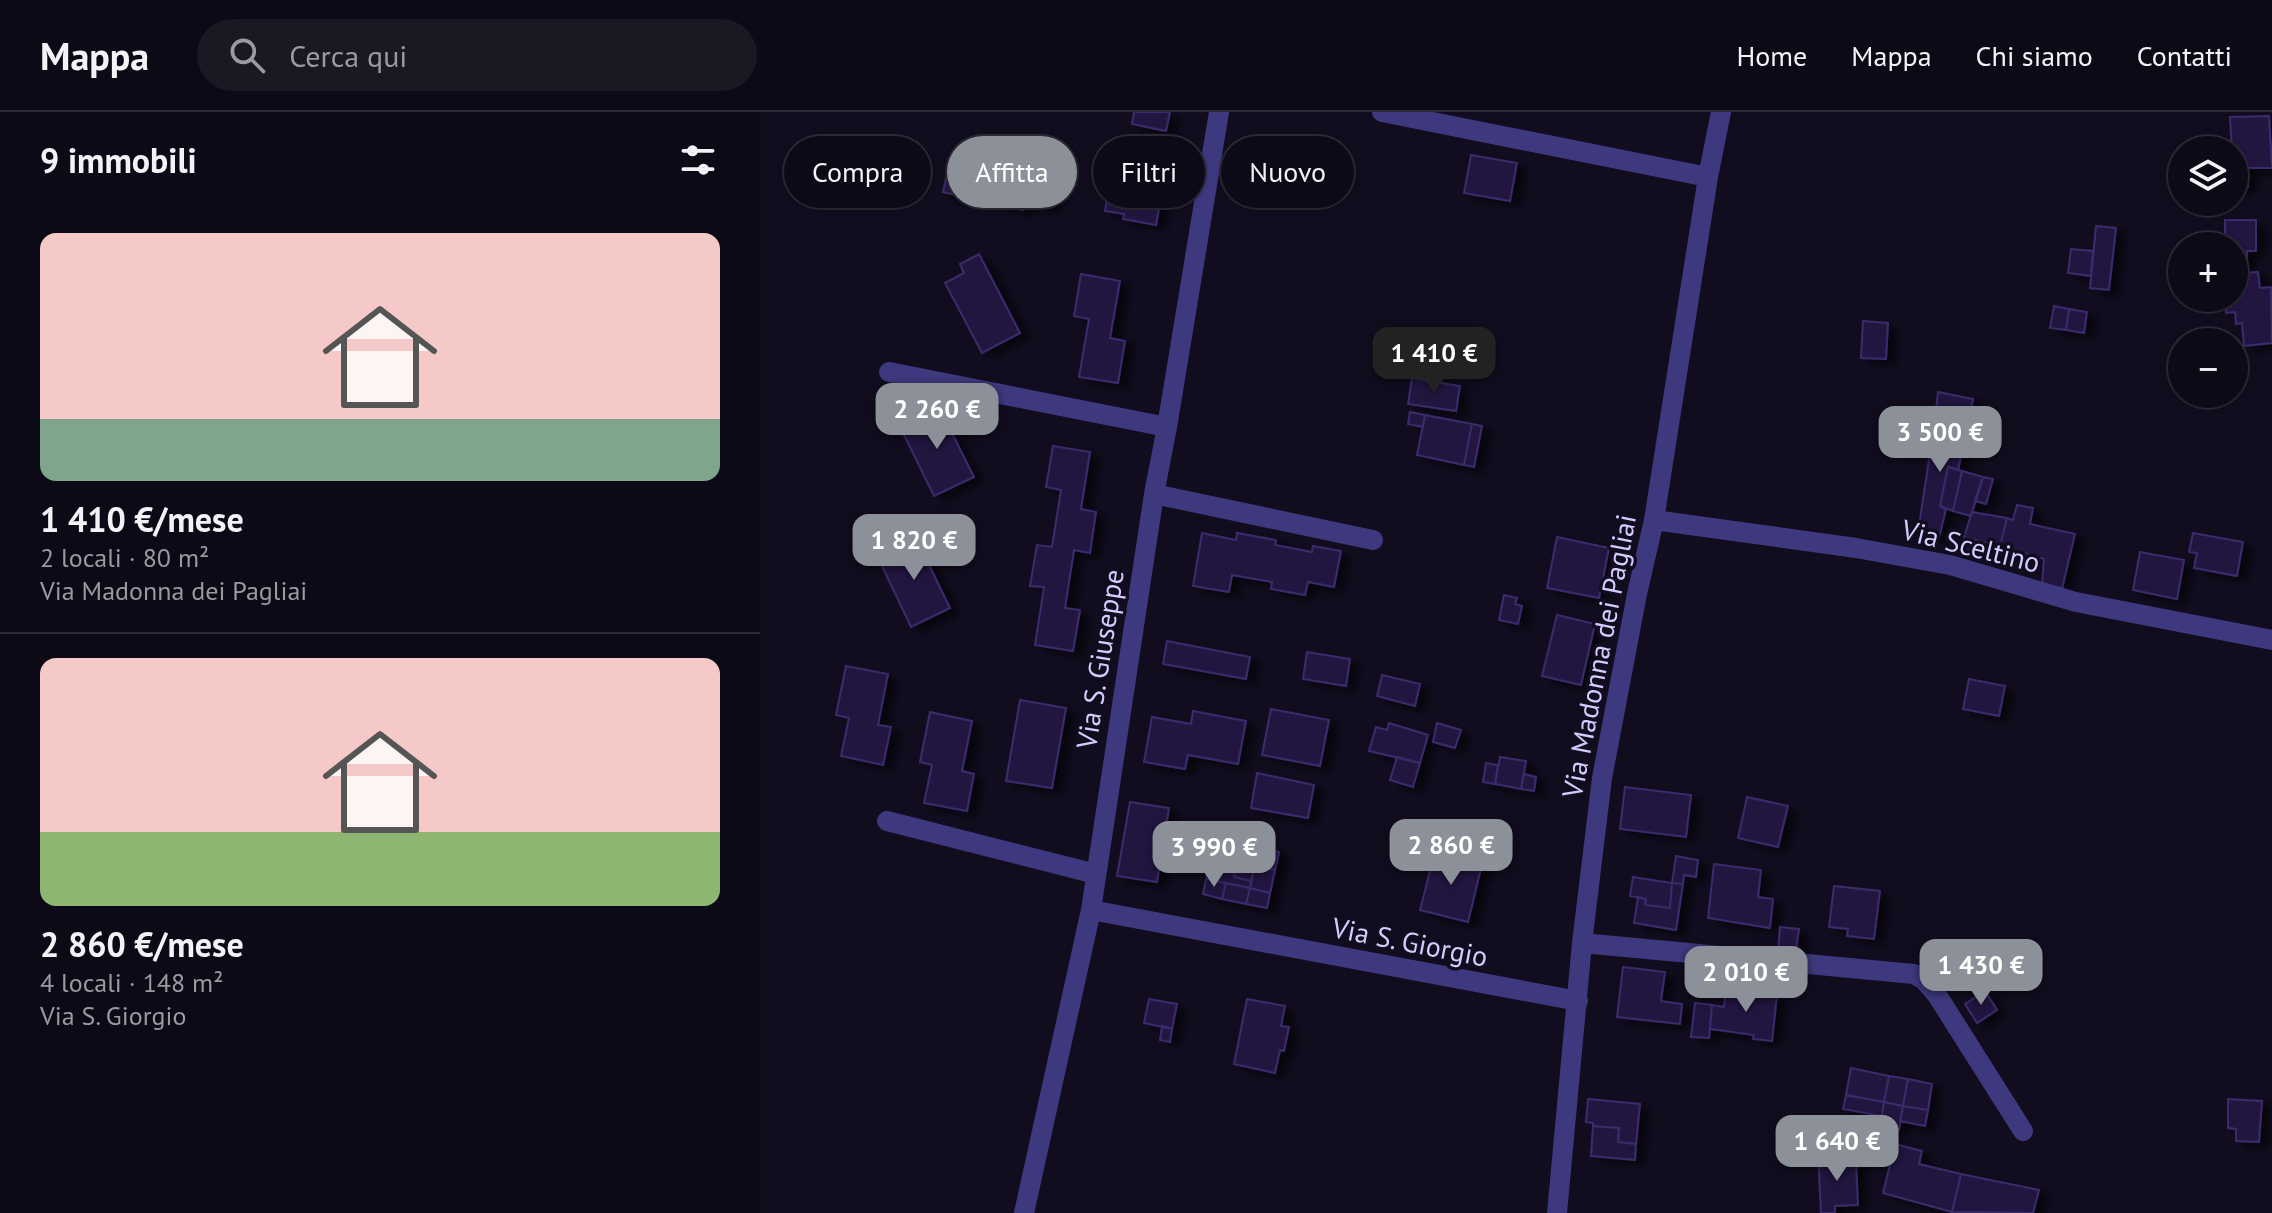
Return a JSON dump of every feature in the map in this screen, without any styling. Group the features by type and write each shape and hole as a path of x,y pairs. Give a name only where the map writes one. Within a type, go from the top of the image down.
{"street":[{"name":"Via S. Giuseppe","path":"1024,1213 1091,910 1154,494 1219,112"},
{"path":"1382,112 1708,177"},
{"name":"Via Madonna dei Pagliai","path":"1557,1213 1582,943 1602,778 1654,520 1721,112"},
{"path":"889,372 1167,427"},
{"path":"1154,494 1373,540"},
{"name":"Via Sceltino","path":"1654,520 1856,548 1950,565 2076,602 2272,640"},
{"path":"887,821 1096,874"},
{"name":"Via S. Giorgio","path":"1091,910 1578,1001"},
{"path":"1582,943 1914,974 1937,995 2023,1131"}],"building":[{"path":"1134,112 1170,112 1166,131 1132,124"},
{"path":"2269,116 2272,168 2248,168 2248,136 2231,136 2230,117"},
{"path":"1471,155 1517,163 1510,201 1464,193"},
{"path":"1106,208 1159,208 1156,225 1123,219 1124,214 1105,211"},
{"path":"2225,220 2256,220 2256,251 2248,251 2248,232 2225,232"},
{"path":"2096,226 2116,228 2109,290 2090,288"},
{"path":"2071,249 2093,251 2091,276 2068,273"},
{"path":"979,254 1020,333 982,353 945,283 964,273 960,264"},
{"path":"2258,272 2260,288 2271,287 2272,343 2248,346 2248,328 2242,328 2242,323 2236,324 2235,312 2248,312 2248,273"},
{"path":"1081,274 1120,281 1110,338 1125,341 1118,383 1079,377 1089,319 1074,316"},
{"path":"2054,306 2069,309 2066,330 2050,328"},
{"path":"2069,309 2087,312 2084,333 2066,330"},
{"path":"1863,321 1888,323 1886,359 1861,358"},
{"path":"1412,378 1460,386 1456,411 1408,404"},
{"path":"1938,392 1973,399 1967,429 1935,420"},
{"path":"937,403 974,477 934,496 902,431 922,422 917,413"},
{"path":"1410,412 1425,415 1423,427 1408,424"},
{"path":"1425,415 1472,424 1464,465 1417,455"},
{"path":"1935,420 1967,429 1958,470 1948,467 1940,506 1946,509 1939,538 1918,532"},
{"path":"1472,424 1482,426 1474,467 1464,465"},
{"path":"1053,446 1090,452 1081,509 1096,512 1090,553 1074,550 1065,608 1080,610 1073,651 1035,645 1044,587 1030,586 1037,545 1052,547 1061,490 1046,487"},
{"path":"1948,467 1962,471 1953,511 1940,506"},
{"path":"1962,471 1983,477 1971,516 1953,511"},
{"path":"1983,477 1993,479 1986,504 1975,501"},
{"path":"2017,505 2033,508 2030,524 2075,534 2062,589 2042,583 2044,559 2000,546 2007,518 2013,520"},
{"path":"1972,512 2007,518 2000,546 1964,537"},
{"path":"1202,533 1236,540 1237,533 1276,540 1275,545 1312,552 1313,546 1341,551 1334,587 1308,582 1305,595 1271,589 1272,582 1232,575 1229,592 1193,586"},
{"path":"2193,533 2243,542 2237,576 2194,568 2197,553 2189,552"},
{"path":"914,534 950,608 911,627 880,562 898,553 894,544"},
{"path":"1557,537 1609,548 1599,598 1547,588"},
{"path":"1964,537 1980,542 1976,556 1960,552"},
{"path":"2140,552 2184,560 2177,599 2133,590"},
{"path":"1504,595 1517,598 1515,604 1522,606 1518,624 1499,620"},
{"path":"1557,615 1595,624 1581,685 1542,676"},
{"path":"1167,641 1250,657 1246,679 1163,664"},
{"path":"1307,652 1350,659 1346,686 1303,679"},
{"path":"846,666 888,674 878,725 891,727 883,765 841,756 849,718 836,715"},
{"path":"1382,675 1420,684 1415,706 1377,696"},
{"path":"1969,679 2005,686 1999,716 1963,709"},
{"path":"1020,700 1066,708 1052,788 1006,781"},
{"path":"1271,709 1329,720 1320,766 1262,755"},
{"path":"1193,711 1246,721 1238,764 1188,755 1185,769 1144,762 1152,717 1191,724"},
{"path":"930,712 972,721 962,771 974,774 967,811 924,803 932,765 920,762"},
{"path":"1389,723 1428,735 1420,763 1369,751 1376,727 1387,730"},
{"path":"1437,723 1461,730 1455,748 1433,742"},
{"path":"1397,757 1420,763 1413,787 1390,780"},
{"path":"1500,757 1526,761 1521,789 1495,784"},
{"path":"1486,763 1498,765 1495,784 1483,782"},
{"path":"1257,773 1314,785 1308,818 1251,808"},
{"path":"1524,774 1536,777 1534,791 1521,789"},
{"path":"1625,787 1691,795 1686,837 1620,829"},
{"path":"1747,797 1788,806 1778,847 1738,838"},
{"path":"1130,802 1169,808 1157,882 1117,876"},
{"path":"1215,838 1224,840 1222,848 1231,861 1211,857"},
{"path":"1224,840 1241,843 1237,862 1231,861 1222,848"},
{"path":"1241,843 1259,847 1256,861 1238,856"},
{"path":"1259,847 1279,852 1275,870 1255,866"},
{"path":"1435,852 1482,864 1468,922 1420,910"},
{"path":"1238,856 1256,861 1251,881 1234,877"},
{"path":"1676,856 1698,860 1696,877 1684,875 1683,884 1672,883"},
{"path":"1211,857 1237,862 1234,877 1251,881 1250,888 1206,879"},
{"path":"1714,864 1761,870 1758,897 1773,899 1770,928 1708,918"},
{"path":"1255,866 1275,870 1270,893 1250,888"},
{"path":"1633,877 1672,883 1670,908 1645,905 1646,899 1630,896"},
{"path":"1206,879 1226,883 1222,899 1203,894"},
{"path":"1226,883 1250,888 1246,904 1222,899"},
{"path":"1672,883 1683,884 1676,930 1634,923 1638,897 1646,899 1645,905 1670,908"},
{"path":"1834,886 1880,891 1874,939 1847,936 1848,929 1829,927"},
{"path":"1250,888 1270,893 1267,908 1246,904"},
{"path":"1780,927 1799,929 1795,957 1778,955"},
{"path":"1623,967 1665,972 1661,1001 1682,1004 1680,1024 1617,1017"},
{"path":"1726,989 1777,995 1772,1041 1753,1039 1754,1035 1710,1029 1712,1005 1724,1007"},
{"path":"1985,991 1997,1010 1977,1023 1965,1004"},
{"path":"1149,999 1177,1004 1172,1029 1144,1023"},
{"path":"1247,999 1285,1006 1281,1026 1289,1027 1275,1073 1234,1064"},
{"path":"1695,1003 1712,1005 1709,1038 1691,1037"},
{"path":"1162,1026 1172,1029 1170,1042 1160,1040"},
{"path":"1851,1068 1889,1076 1884,1102 1846,1095"},
{"path":"1889,1076 1908,1079 1903,1106 1884,1102"},
{"path":"1908,1079 1932,1084 1928,1110 1903,1106"},
{"path":"1846,1095 1884,1102 1882,1116 1843,1109"},
{"path":"1588,1099 1640,1104 1636,1144 1618,1142 1619,1128 1593,1126 1593,1123 1586,1122"},
{"path":"2228,1099 2262,1101 2259,1142 2236,1141 2236,1129 2228,1128"},
{"path":"1884,1102 1903,1106 1899,1130 1887,1127 1888,1117 1882,1116"},
{"path":"1903,1106 1928,1110 1925,1126 1900,1121"},
{"path":"1593,1126 1619,1128 1618,1142 1636,1144 1635,1160 1591,1156"},
{"path":"1831,1143 1832,1151 1818,1153 1817,1144"},
{"path":"1895,1144 1922,1151 1919,1164 1961,1174 1952,1212 1883,1193"},
{"path":"1832,1151 1833,1162 1856,1161 1858,1205 1835,1206 1835,1213 1821,1213 1818,1153"},
{"path":"1961,1174 2039,1190 2033,1213 1952,1212"}]}
